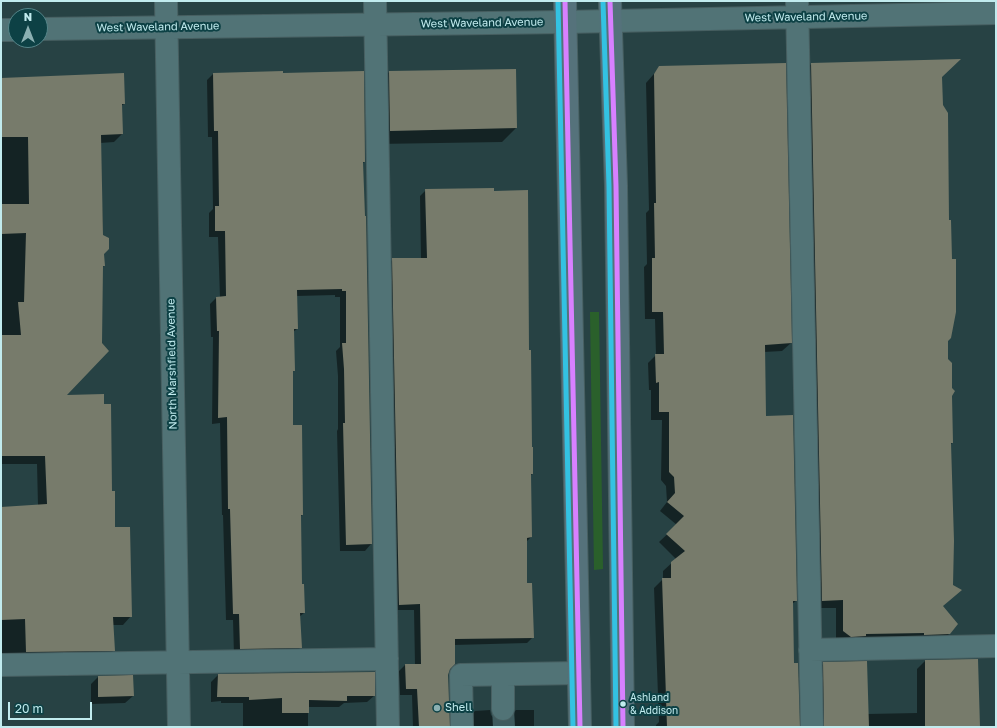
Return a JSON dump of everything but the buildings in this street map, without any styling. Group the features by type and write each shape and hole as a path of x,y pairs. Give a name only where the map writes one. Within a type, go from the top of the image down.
{"main road":[{"path":"610,11 616,186 623,727"},
{"path":"565,12 580,727"}],"street":[{"name":"North Marshfield Avenue","path":"166,1 179,727"},
{"path":"375,1 388,727"},
{"name":"West Waveland Avenue","path":"48,29 376,24 565,12 610,11 797,9 996,13"},
{"path":"797,9 812,727"},
{"path":"810,650 996,646"},
{"path":"1,666 387,659"},
{"path":"462,727 461,675 579,673"},
{"path":"503,674 504,709"}],"green space":[{"path":"590,312 599,312 603,569 594,570"}],"tunnel":[{"path":"503,709 504,727"}],"transit line":[{"path":"558,1 573,727"},
{"path":"565,1 580,727"},
{"path":"603,1 609,186 616,727"},
{"path":"610,1 616,186 623,727"}],"place":[{"name":"Ashland & Addison","path":"623,704"},
{"name":"Shell","path":"437,708"}]}
